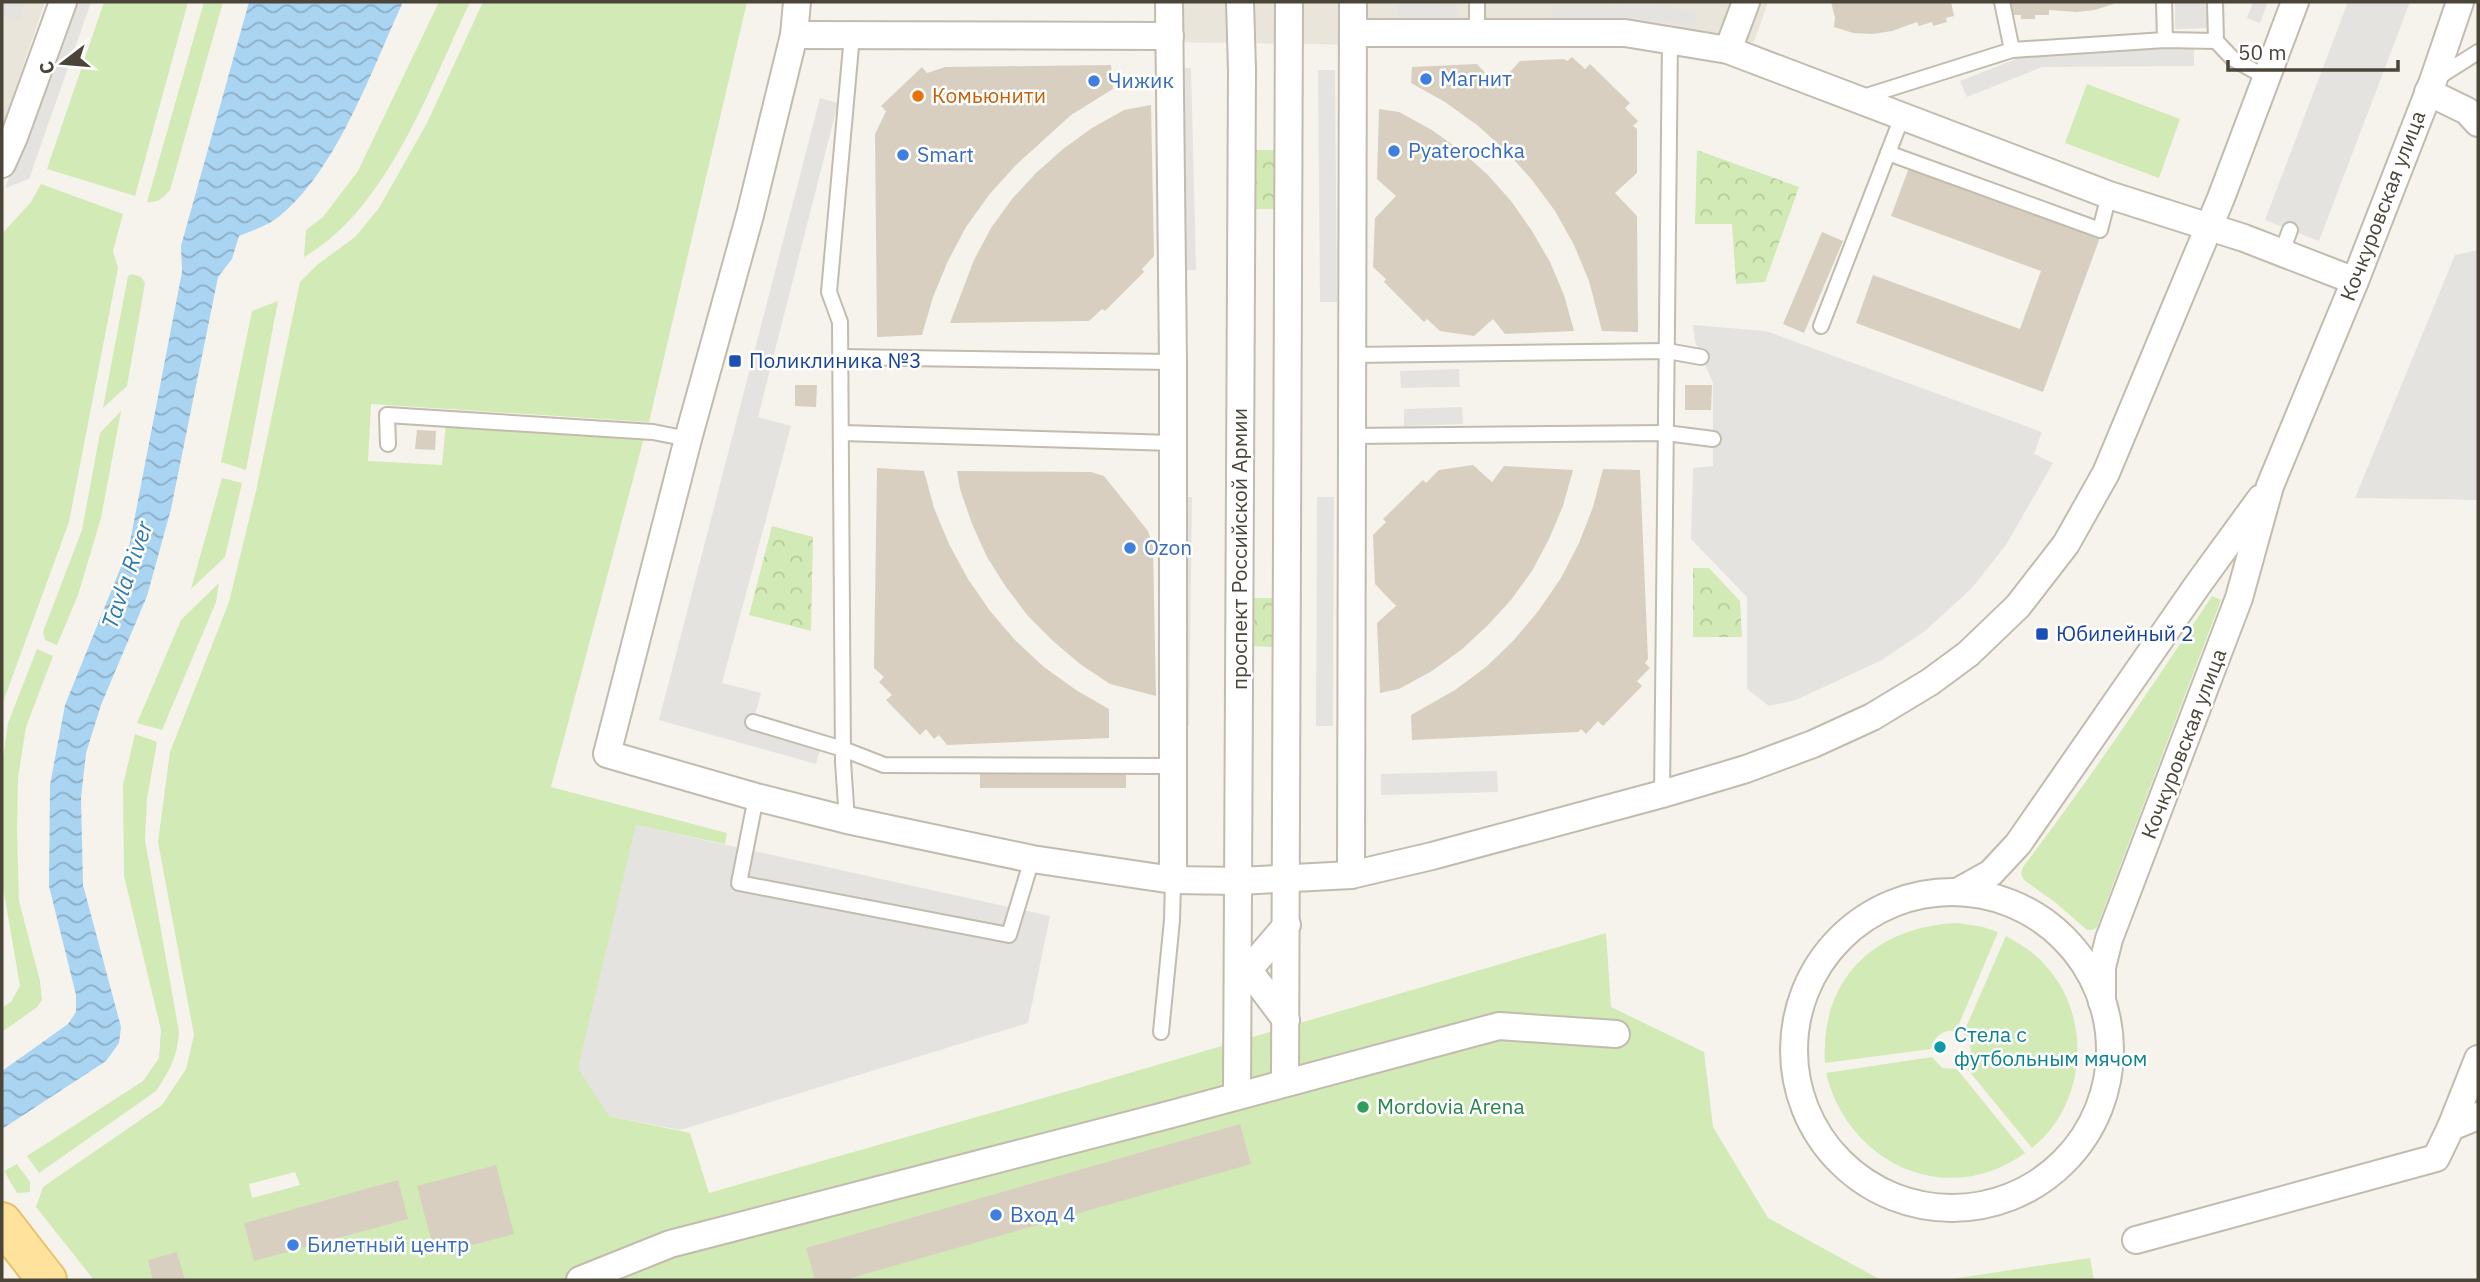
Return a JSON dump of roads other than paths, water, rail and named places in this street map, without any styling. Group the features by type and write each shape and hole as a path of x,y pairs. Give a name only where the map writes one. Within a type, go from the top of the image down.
{"main road":[{"path":"2,1222 47,1280"}],"street":[{"path":"2,164 64,2"},
{"path":"797,2 794,35 750,215 688,439 607,754 847,820 1032,859 1173,880 1239,881 1351,875 1432,856 1746,769 1813,744 1872,717 1930,682 1968,653 2018,606 2066,544 2106,473 2209,226 2295,2"},
{"path":"1170,2 1173,880"},
{"name":"проспект Российской Армии","path":"1237,1096 1237,1039 1242,969 1239,881 1240,2"},
{"path":"1285,1083 1282,1004 1287,925 1289,2"},
{"path":"1351,875 1353,2"},
{"path":"1728,50 1746,2"},
{"name":"Кочкуровская улица","path":"2102,1002 2102,967 2109,939 2239,598 2270,486 2355,281 2460,2"},
{"path":"1353,33 1625,33 1728,50 2109,194 2209,226 2286,241 2355,281"},
{"path":"794,35 1170,36"},
{"path":"2430,86 2467,111 2478,123"},
{"name":"Кочкуровская улица","path":"1957,892 1991,873 2018,844 2199,583 2270,486"},
{"path":"1957,892 1985,896 2036,916 2058,933 2076,953 2092,976 2102,1002 2108,1029 2110,1060 2105,1090 2094,1119 2071,1154 2057,1169 2032,1187 2004,1200 1974,1207 1943,1208 1883,1193 1857,1177 1834,1156 1803,1102 1796,1072 1794,1041 1799,1011 1810,982 1820,964 1847,932 1872,914 1900,901 1930,894 1957,892"},
{"path":"1282,1004 1242,969 1287,925"},
{"path":"1237,1039 1282,1004"},
{"path":"580,1280 670,1244 1499,1026 1616,1034"},
{"path":"2136,1241 2436,1158 2478,1059"},
{"path":"2451,1127 2478,1116"}],"lane":[{"path":"1477,2 1477,32"},
{"path":"2002,2 2012,50"},
{"path":"2164,2 2165,40"},
{"path":"2215,2 2216,41 2234,59 2267,78"},
{"path":"847,820 843,749 840,322 829,292 852,35"},
{"path":"1662,794 1670,40"},
{"path":"1858,98 2012,50 2165,40 2216,41"},
{"path":"2430,86 2478,52"},
{"path":"1821,326 1902,117"},
{"path":"1888,153 2100,230 2109,194"},
{"path":"1352,355 1667,351 1701,357"},
{"path":"841,357 1173,362"},
{"path":"388,444 387,415 663,433 688,439"},
{"path":"842,433 1173,443"},
{"path":"1351,436 1666,433 1713,439"},
{"path":"752,722 843,749 884,765 1172,766"},
{"path":"757,797 739,883 1009,935 1032,859"},
{"path":"1161,1032 1172,920 1173,880"}],"water":[{"name":"Tavla River","path":"249,2 403,2 352,116 320,170 302,194 277,218 239,236 232,259 218,277 171,509 147,596 101,705 86,753 81,798 83,885 121,1027 119,1043 106,1061 2,1129 2,1071 68,1024 76,1012 76,995 49,886 50,785 65,705 129,547 182,272 181,246"}],"place":[{"name":"Магнит","path":"1426,79"},
{"name":"Чижик","path":"1094,81"},
{"name":"Комьюнити","path":"918,96"},
{"name":"Pyaterochka","path":"1394,151"},
{"name":"Smart","path":"903,155"},
{"name":"Поликлиника №3","path":"735,361"},
{"name":"Ozon","path":"1130,548"},
{"name":"Юбилейный 2","path":"2042,634"},
{"name":"Стела с футбольным мячом","path":"1940,1047"},
{"name":"Mordovia Arena","path":"1363,1107"},
{"name":"Вход 4","path":"996,1215"},
{"name":"Билетный центр","path":"293,1245"}]}
